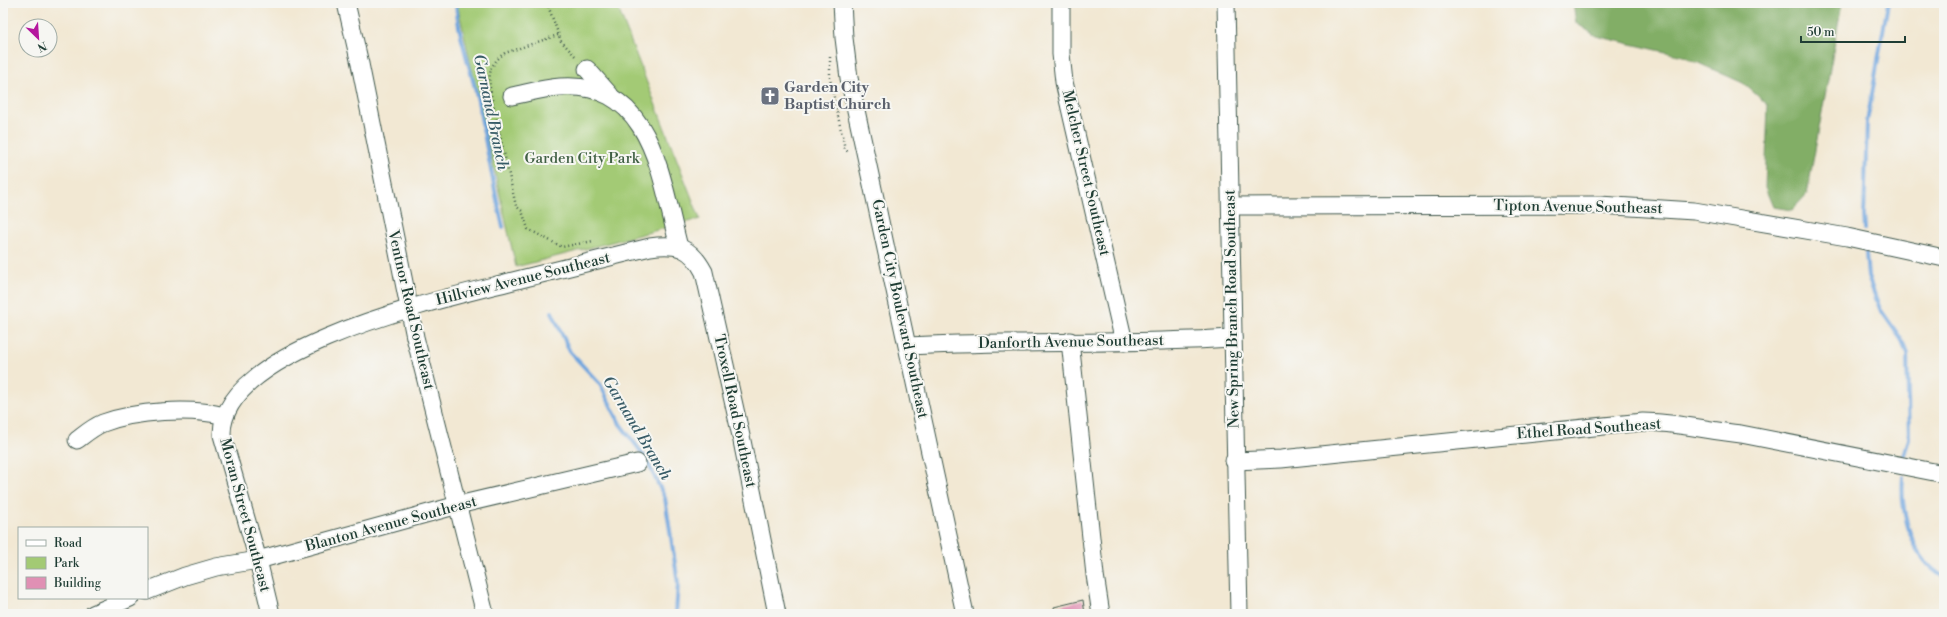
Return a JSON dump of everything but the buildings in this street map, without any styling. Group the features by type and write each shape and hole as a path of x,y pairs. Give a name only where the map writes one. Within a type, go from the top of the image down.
{"street":[{"name":"Ventnor Road Southeast","path":"346,3 360,64 409,308 485,614"},
{"name":"Garden City Boulevard Southeast","path":"842,3 844,38 849,78 965,614"},
{"name":"Melcher Street Southeast","path":"1061,3 1061,54 1064,82 1124,342"},
{"name":"New Spring Branch Road Southeast","path":"1226,3 1238,614"},
{"path":"587,69 610,96 625,107 642,127 655,154 679,247"},
{"path":"512,96 560,87 589,89 610,96"},
{"name":"Tipton Avenue Southeast","path":"1231,206 1599,205 1659,208 1694,211 1847,237 1944,258"},
{"name":"Troxell Road Southeast","path":"650,247 668,244 690,252 698,261 704,272 741,436 777,614"},
{"name":"Hillview Avenue Southeast","path":"224,416 242,391 256,378 284,360 333,335 409,308 650,247"},
{"name":"Danforth Avenue Southeast","path":"908,346 1070,341 1124,342 1233,338"},
{"path":"1070,341 1095,575 1101,614"},
{"path":"77,440 92,429 119,418 193,410 224,416"},
{"name":"Moran Street Southeast","path":"224,416 222,435 258,560 271,614"},
{"name":"Ethel Road Southeast","path":"1234,461 1281,459 1438,442 1667,422 1712,431 1741,434 1939,473"},
{"name":"Blanton Avenue Southeast","path":"148,591 186,576 216,567 258,560 458,505 637,463"},
{"path":"93,614 128,599"}],"path":[{"path":"547,3 560,41 587,69"},
{"path":"558,35 505,53 498,58 492,67 488,78 516,206 522,211 528,229 562,247 593,241"},
{"path":"830,59 830,79 839,118"}],"green space":[{"name":"Garden City Park","path":"457,3 616,3 700,219 516,267"},
{"path":"1573,3 1842,3 1807,194 1792,210 1773,207 1765,188 1768,105 1743,83 1683,56 1596,36 1576,23"}],"waterway":[{"name":"Garnand Branch","path":"456,3 459,28 478,101 503,227"},
{"path":"1865,229 1864,216 1867,122 1888,3"},
{"path":"1866,253 1868,277 1880,309 1901,339 1907,354 1909,439 1904,455"},
{"name":"Garnand Branch","path":"552,312 570,352 600,384 620,424 645,457 665,498 678,583 676,614"},
{"path":"1903,477 1904,504 1910,533 1923,559 1944,577"}],"place":[{"name":"Garden City Baptist Church","path":"770,96"}]}
